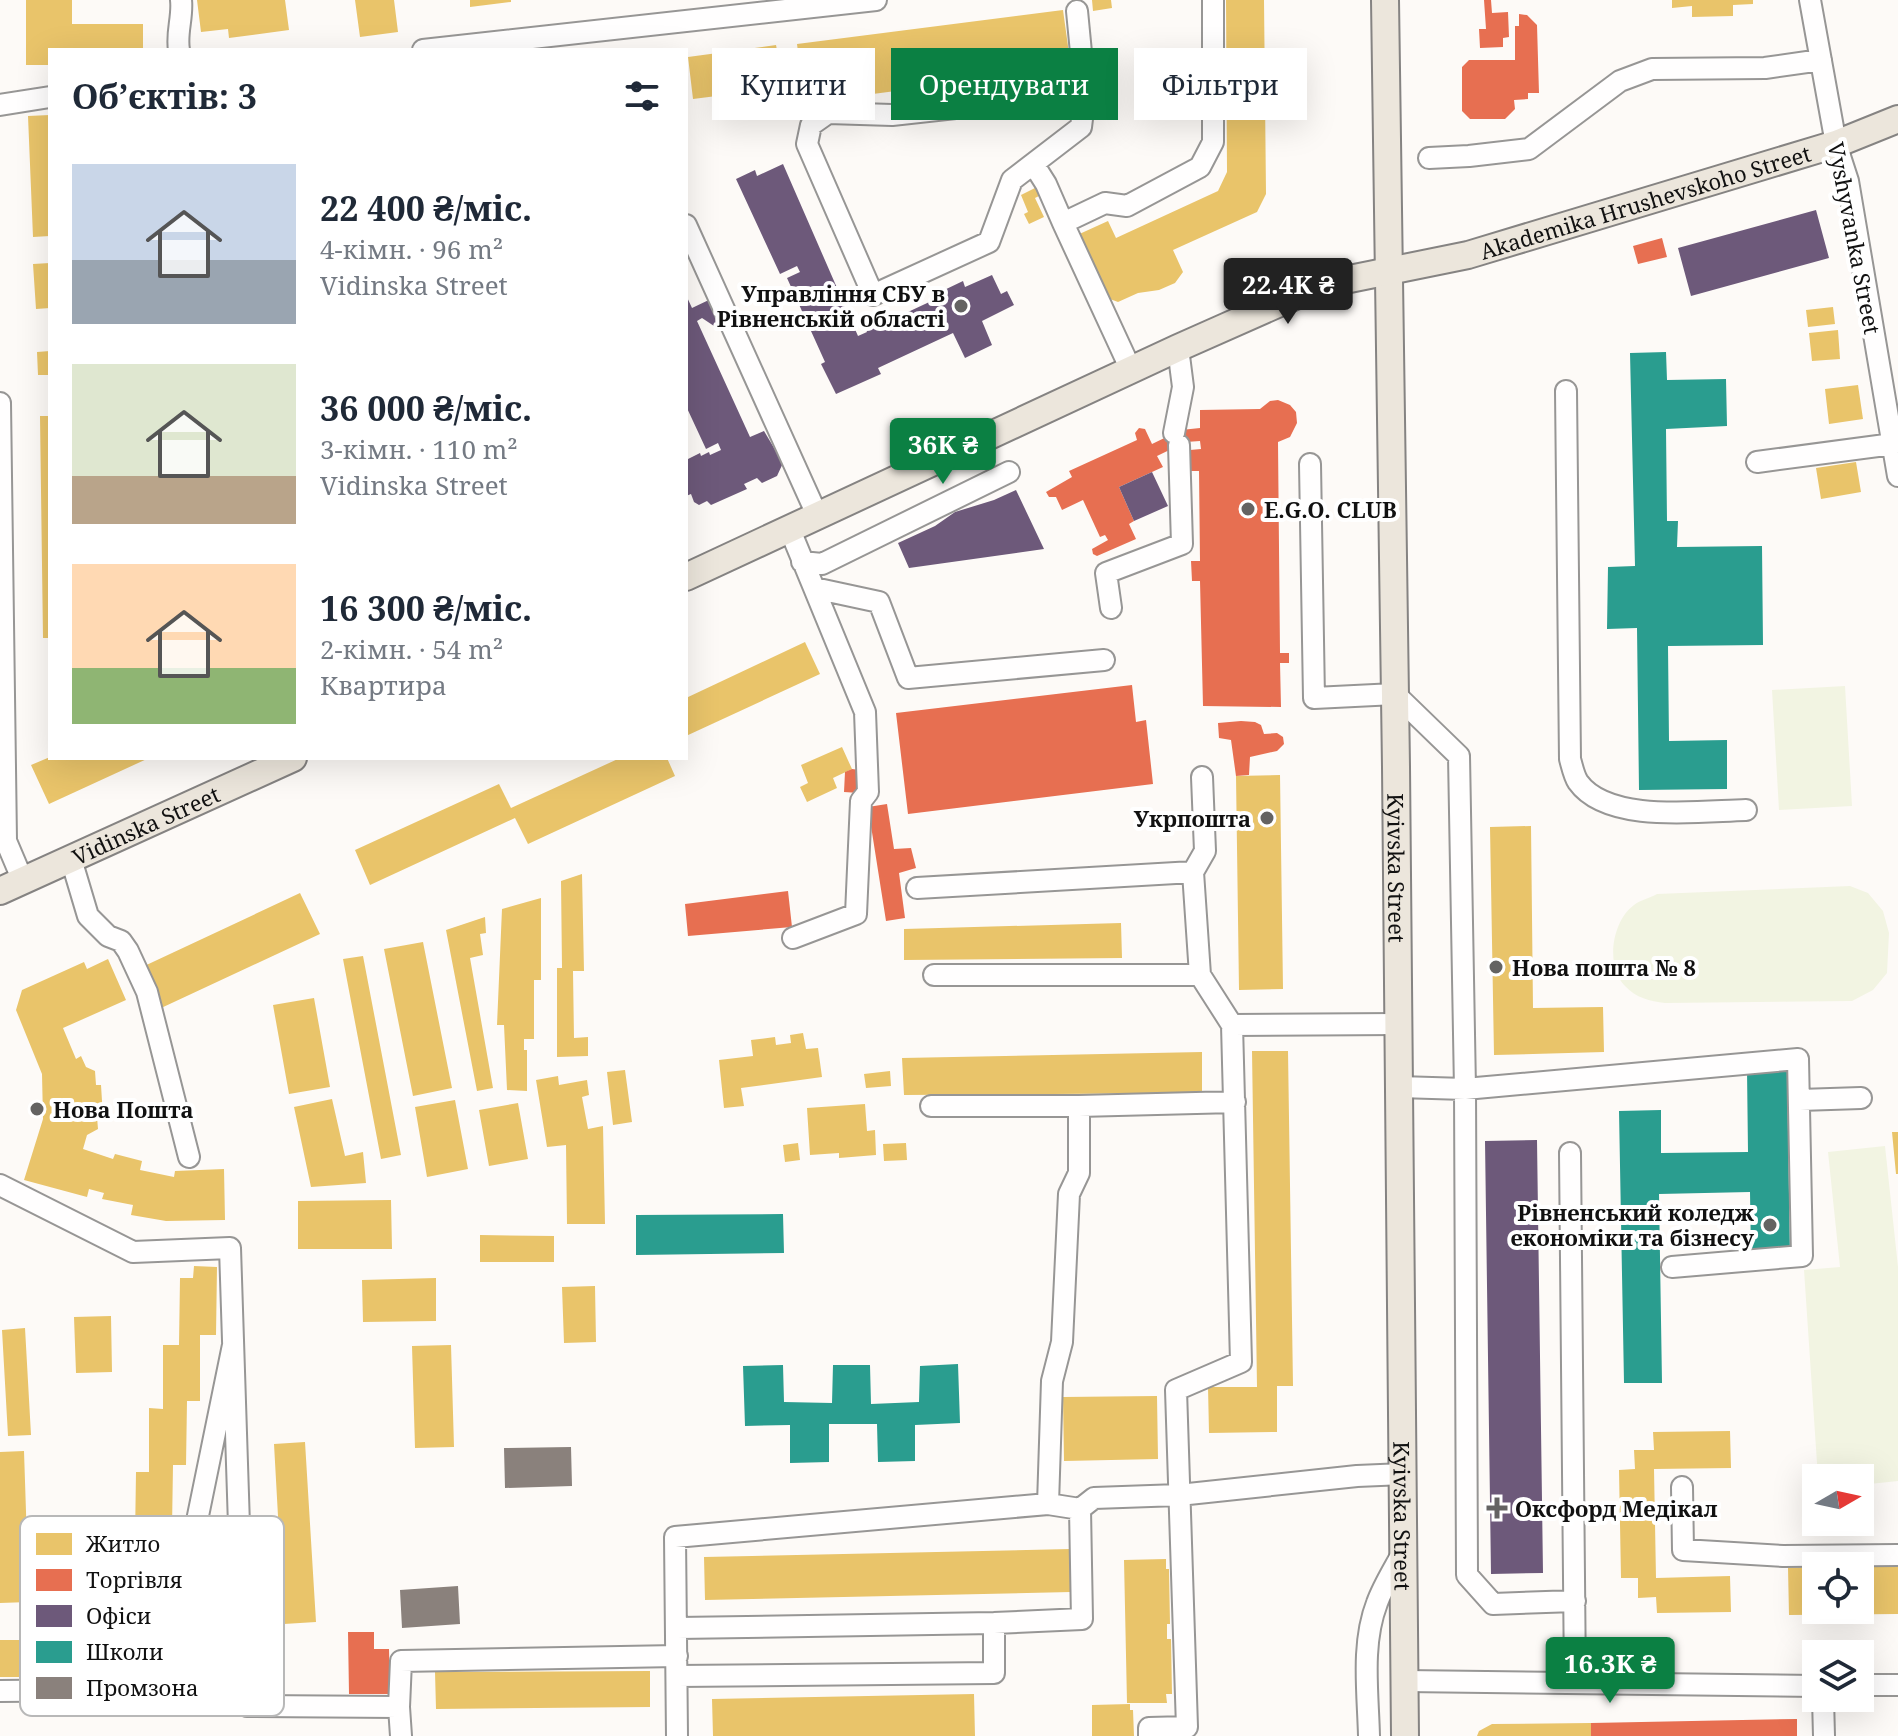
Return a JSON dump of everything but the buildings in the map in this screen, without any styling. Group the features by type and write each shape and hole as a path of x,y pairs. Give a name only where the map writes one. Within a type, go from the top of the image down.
{"main road":[{"name":"Kyivska Street","path":"1385,0 1405,1736"},
{"name":"Akademika Hrushevskoho Street","path":"1389,272 1468,255 1836,144 1898,119"},
{"path":"688,576 1320,285 1389,272"},
{"name":"Vidinska Street","path":"11,886 282,760"}],"street":[{"path":"179,48 177,40 183,17 181,0"},
{"path":"440,48 876,0"},
{"path":"1063,223 1105,203 1127,206 1200,167 1213,142 1213,0"},
{"name":"Vyshyvanka Street","path":"1810,0 1836,144 1848,181 1893,420 1898,476"},
{"path":"1077,11 1081,48"},
{"path":"1429,158 1529,149 1620,81 1652,69 1765,68 1821,60"},
{"path":"0,105 48,97"},
{"path":"891,115 828,113 811,125 807,144 873,295 989,242 1012,180 1081,127 1082,120"},
{"path":"1034,165 1046,184 1131,370"},
{"path":"688,229 818,517"},
{"path":"1111,608 1106,573 1182,544 1177,439 1183,387 1178,348"},
{"path":"1566,391 1570,759 1577,781 1591,795 1628,810 1746,810"},
{"path":"0,403 2,762 11,886"},
{"path":"1757,462 1893,444"},
{"path":"1310,464 1314,698 1395,694 1459,756 1465,1089 1467,1575 1493,1604 1575,1601"},
{"path":"802,562 822,564 1009,472"},
{"path":"790,530 865,712 868,792 855,803 856,914 793,938"},
{"path":"814,588 879,602 908,678 1104,660"},
{"path":"1149,1736 1149,1728 1187,1727 1176,1390 1241,1362 1232,1025 1200,975 1193,872 1205,851 1202,777"},
{"path":"71,859 88,916 108,936 121,941 147,992 189,1157"},
{"path":"917,888 1193,872"},
{"path":"934,975 1200,975"},
{"path":"1232,1025 1399,1024"},
{"path":"1399,1087 1465,1089 1798,1059 1802,1256 1672,1267"},
{"path":"1800,1100 1861,1098"},
{"path":"931,1106 1235,1102"},
{"path":"1048,1504 1052,1381 1062,1342 1069,1194 1079,1173 1079,1106"},
{"path":"1570,1153 1575,1683"},
{"path":"0,1185 133,1252 230,1248 239,1516"},
{"path":"197,1516 233,1345"},
{"path":"677,1736 675,1537 1048,1504 1080,1509 1094,1498 1179,1495 1404,1474"},
{"path":"1682,1487 1683,1550 1783,1556 1898,1555"},
{"path":"678,1628 1082,1619 1080,1509"},
{"path":"1369,1736 1367,1664 1371,1626 1377,1603 1405,1549"},
{"path":"401,1736 401,1661 994,1673 994,1623"},
{"path":"1405,1681 1802,1686"},
{"path":"1874,1685 1898,1685"},
{"path":"0,1691 20,1691"},
{"path":"284,1706 399,1707"},
{"path":"1823,1712 1824,1736"}],"green space":[{"path":"1845,686 1852,806 1779,810 1772,690"},
{"path":"1850,886 1868,893 1883,911 1889,933 1887,973 1873,990 1852,1001 1665,1003 1634,993 1625,986 1615,967 1614,944 1620,922 1634,905 1657,894"},
{"path":"1885,1146 1898,1267 1898,1481 1874,1484 1874,1464 1817,1464 1804,1270 1840,1267 1828,1152"}],"place":[{"name":"Управління СБУ в Рівненській області","path":"961,306"},
{"name":"E.G.O. CLUB","path":"1248,509"},
{"name":"Укрпошта","path":"1267,818"},
{"name":"Нова пошта № 8","path":"1496,967"},
{"name":"Нова Пошта","path":"37,1109"},
{"name":"Рівненський коледж економіки та бізнесу","path":"1770,1225"},
{"name":"Оксфорд Медікал","path":"1497,1508"}]}
